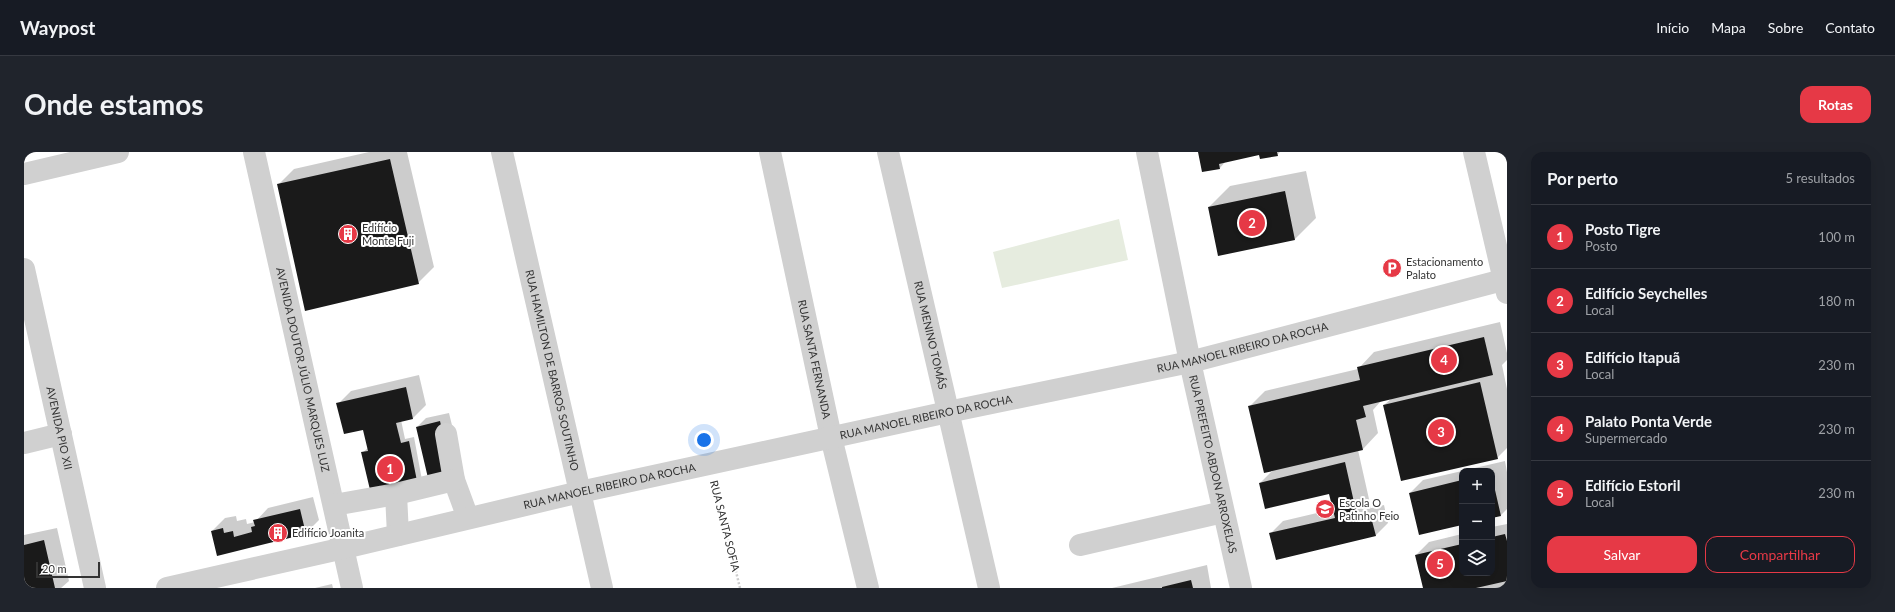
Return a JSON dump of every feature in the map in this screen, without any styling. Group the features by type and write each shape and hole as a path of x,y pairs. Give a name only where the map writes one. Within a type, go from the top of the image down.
{"street":[{"path":"24,174 118,152"},
{"name":"AVENIDA DOUTOR JÚLIO MARQUES LUZ","path":"254,152 352,588"},
{"name":"RUA HAMILTON DE BARROS SOUTINHO","path":"502,152 602,588"},
{"name":"RUA SANTA FERNANDA","path":"770,152 831,437 868,588"},
{"name":"RUA MENINO TOMÁS","path":"888,152 989,588"},
{"name":"RUA PREFEITO ABDON ARROXELAS","path":"1147,152 1190,362 1241,588"},
{"path":"1474,152 1506,284"},
{"name":"AVENIDA PIO XII","path":"25,276 95,588"},
{"name":"RUA MANOEL RIBEIRO DA ROCHA","path":"167,588 710,463 1190,362 1506,284"},
{"path":"24,443 61,434"},
{"path":"446,434 454,480 468,518"},
{"path":"334,505 396,494 454,480"},
{"path":"396,494 398,535"},
{"path":"1080,545 1223,512"}],"path":[{"name":"RUA SANTA SOFIA","path":"710,463 740,588"}],"shaded area":[{"path":"1119,219 1128,260 1002,288 993,252"}],"building":[{"path":"1198,152 1277,152 1278,156 1260,159 1259,155 1219,164 1220,169 1202,172"},
{"name":"Edifício Monte Fuji","path":"390,159 419,284 305,311 277,184"},
{"path":"1285,191 1295,240 1218,256 1208,207"},
{"path":"1484,337 1493,375 1363,406 1366,417 1356,420 1363,450 1264,473 1248,406 1360,380 1357,367"},
{"path":"1480,382 1498,459 1401,481 1383,405"},
{"path":"406,387 413,419 396,423 401,443 409,441 418,486 371,494 361,452 368,451 363,430 344,434 336,403"},
{"path":"440,421 452,472 428,478 416,427"},
{"path":"1345,462 1358,520 1371,517 1376,536 1276,560 1269,533 1335,518 1329,494 1265,509 1259,483"},
{"path":"1459,481 1459,526 1419,535 1409,493"},
{"path":"1495,490 1501,516 1495,517"},
{"name":"Edifício Joanita","path":"300,509 306,534 217,556 211,531 223,528 224,533 233,531 234,537 252,532 251,527 255,526 253,520"},
{"path":"1505,534 1507,541 1507,581 1476,588 1423,588 1415,555 1459,545 1459,576 1495,576 1495,536"},
{"path":"44,540 55,588 24,588 24,545"},
{"path":"1191,580 1193,588 1162,588 1162,587"}],"place":[{"name":"Edifício Seychelles","path":"1252,223"},
{"name":"Edifício Monte Fuji","path":"348,234"},
{"name":"Estacionamento Palato","path":"1392,268"},
{"name":"Palato Ponta Verde","path":"1444,360"},
{"name":"Edifício Itapuã","path":"1441,432"},
{"name":"Posto Tigre","path":"390,469"},
{"name":"Escola O Patinho Feio","path":"1325,509"},
{"name":"Edifício Joanita","path":"278,533"},
{"name":"Edifício Estoril","path":"1440,564"}]}
